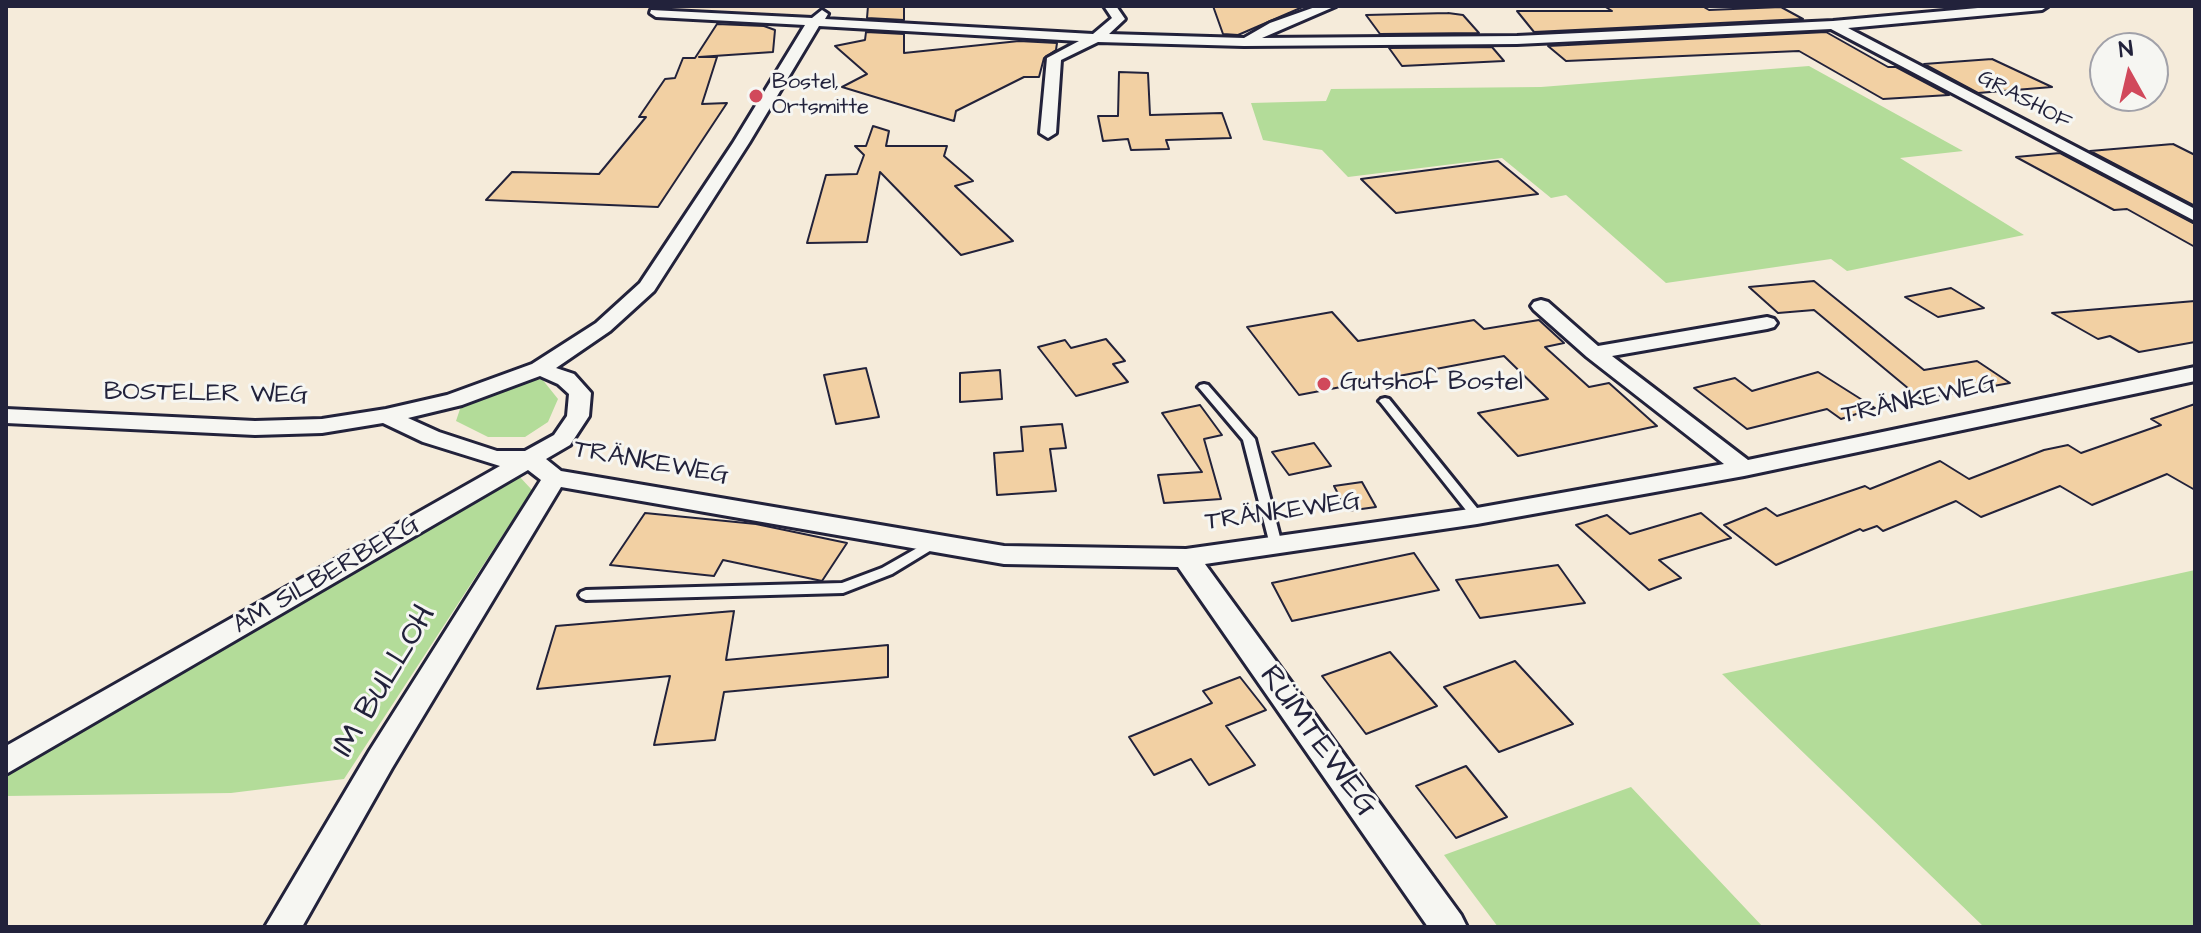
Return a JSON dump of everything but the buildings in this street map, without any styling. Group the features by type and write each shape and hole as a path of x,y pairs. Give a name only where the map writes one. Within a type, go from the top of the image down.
{"street":[{"name":"BOSTELER WEG","path":"6,416 255,428 322,426 386,416 454,400 540,369 603,327 647,287 685,233 815,22 829,6"},
{"path":"1048,133 1054,58 1096,38 1119,19 1110,6"},
{"path":"1244,42 1275,26 1330,6"},
{"path":"661,9 815,22 1096,38 1244,42 1517,40 1833,25 2042,6"},
{"name":"GRASHOF","path":"1833,25 2195,216"},
{"path":"1541,306 1594,353 1744,468"},
{"path":"1594,353 1767,323"},
{"name":"AM SILBERBERG","path":"6,761 562,440 578,416 580,393 566,379 540,369"},
{"name":"TRÄNKEWEG","path":"530,459 554,478 1004,555 1186,558 1477,516 1744,468 2195,374"},
{"path":"386,416 431,437 495,458 530,459"},
{"name":"IM BULLOH","path":"283,927 381,759 554,478"},
{"name":"RÜMTEWEG","path":"1186,558 1449,927"}],"lane":[{"path":"1204,387 1249,439 1276,545"},
{"path":"1385,401 1477,516"},
{"path":"586,595 843,588 887,571 933,543"}],"shaded area":[{"path":"585,6 819,6 809,16 787,18"}],"green space":[{"path":"1809,66 1963,151 1900,158 2024,235 1847,271 1831,259 1666,283 1566,195 1551,198 1502,158 1348,177 1322,150 1263,140 1251,103 1326,101 1331,89 1541,87"},
{"path":"542,379 558,399 548,422 525,437 488,437 456,421 461,406 498,386"},
{"path":"518,475 532,490 344,779 231,793 6,796 6,768"},
{"path":"2195,570 2195,927 1984,927 1722,674"},
{"path":"1631,787 1763,927 1498,927 1444,855"}],"place":[{"name":"Bostel, Ortsmitte","path":"756,96"},
{"name":"Gutshof Bostel","path":"1324,384"}]}
